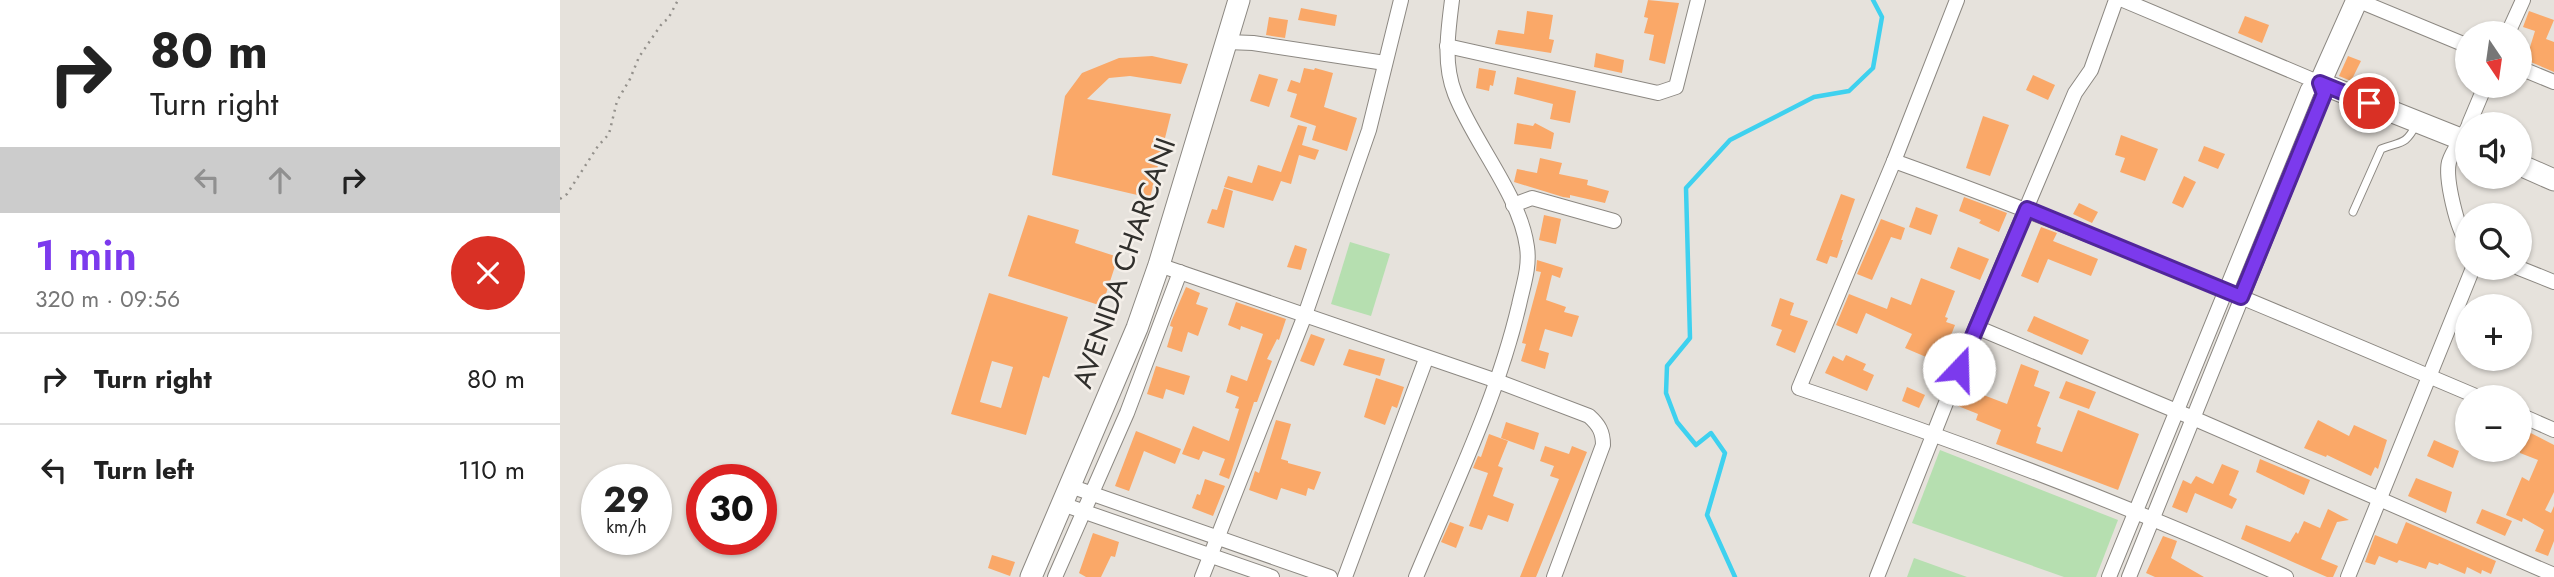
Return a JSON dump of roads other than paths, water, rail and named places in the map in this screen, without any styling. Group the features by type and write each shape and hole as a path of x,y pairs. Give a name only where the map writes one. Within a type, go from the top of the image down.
{"main road":[{"name":"AVENIDA CHARCANI","path":"1031,577 1137,328 1159,265 1239,0"},
{"path":"2357,0 2320,83 2417,122 2455,131"},
{"path":"2532,170 2554,180"}],"street":[{"path":"1202,577 1305,315 1369,130 1401,0"},
{"path":"1416,577 1497,381 1514,326 1528,265 1527,245 1513,205 1455,93 1447,46 1452,0"},
{"path":"1447,46 1658,93 1676,88 1698,0"},
{"path":"1957,0 1799,388 1934,433 2134,512 2286,577"},
{"path":"1877,577 1976,327 2075,93 2091,70 2116,0"},
{"path":"2123,0 2320,83 2324,94 2129,577"},
{"path":"2357,0 2455,41"},
{"path":"2513,21 2523,0"},
{"path":"1227,42 1253,43 1385,63"},
{"path":"2532,73 2554,82"},
{"path":"2109,577 2308,89 2320,83"},
{"path":"2455,149 2447,172 2455,208"},
{"path":"1894,160 2027,209 2225,289 2455,387"},
{"path":"1513,205 1532,198 1614,221"},
{"path":"1159,265 1426,359 1497,381 1590,416 1603,435 1603,445 1554,577"},
{"path":"1055,577 1127,413 1180,272"},
{"path":"2532,273 2554,282"},
{"path":"2348,577 2468,280"},
{"path":"1976,327 2554,575"},
{"path":"1345,577 1426,359"},
{"path":"2532,420 2554,430"},
{"path":"1066,495 1093,494 1330,577"},
{"path":"1066,495 1086,511 1272,577"}],"lane":[{"path":"2353,212 2381,149 2404,143 2409,139 2417,122"}],"waterway":[{"path":"1735,577 1707,515 1725,453 1711,433 1696,445 1677,422 1666,393 1667,366 1690,338 1686,188 1730,140 1814,97 1849,91 1873,68 1882,17 1873,0"}]}
